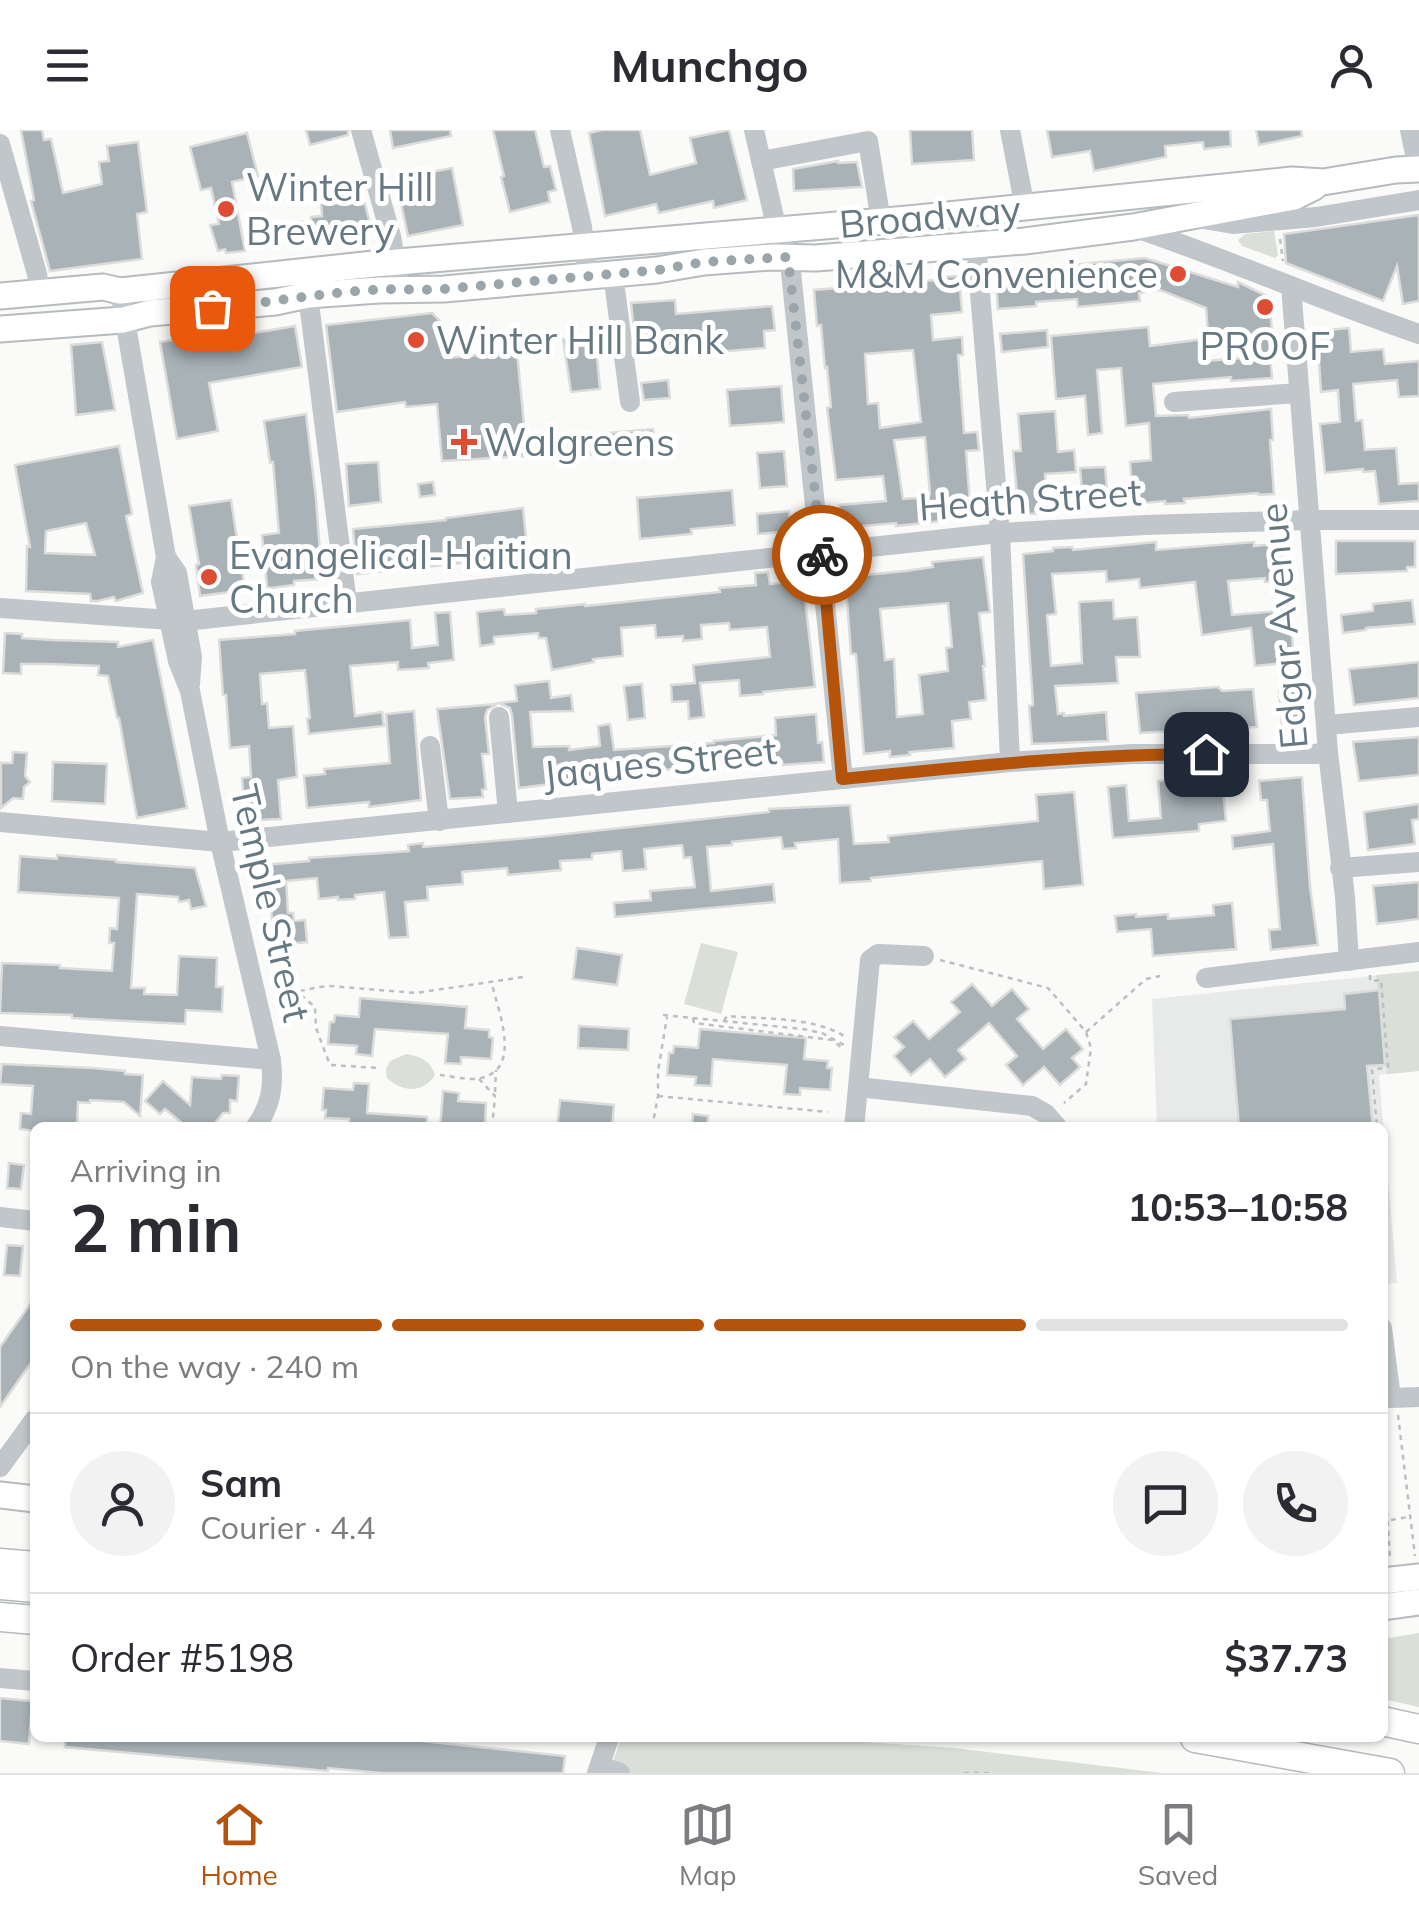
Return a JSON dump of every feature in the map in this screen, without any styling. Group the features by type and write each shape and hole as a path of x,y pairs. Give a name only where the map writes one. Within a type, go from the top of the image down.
{"highway":[{"path":"1,1570 30,1567"},
{"path":"1,1570 30,1585"},
{"path":"0,1617 30,1620"},
{"path":"1388,1722 1419,1729"},
{"path":"1217,1742 1390,1773"}],"main road":[{"name":"Broadway","path":"0,329 123,320 308,295 444,289 704,262 816,258 1133,228 1187,204 1292,180 1323,182 1416,169"},
{"name":"Broadway","path":"0,296 103,288 120,291 1128,196 1187,204"},
{"path":"0,314 30,303 40,293"},
{"path":"0,1495 30,1498"},
{"path":"1388,1575 1418,1585"},
{"path":"1388,1603 1418,1585"}],"street":[{"path":"362,130 392,236 400,290"},
{"path":"560,130 584,247 600,275 630,402"},
{"path":"754,130 776,230 788,257 842,779"},
{"path":"1010,130 1025,208"},
{"path":"1410,130 1416,169"},
{"path":"761,161 868,141 881,221"},
{"path":"0,144 40,293"},
{"name":"Broadway","path":"1187,204 1233,224 1316,217 1419,200"},
{"path":"1175,241 1187,204 1219,235 1227,260"},
{"path":"1133,228 1419,334"},
{"path":"976,244 1000,533 1010,762"},
{"name":"Edgar Avenue","path":"1291,286 1328,752 1349,961"},
{"name":"Temple Street","path":"120,291 166,557 176,573 177,621 192,657 190,691 220,842 271,1060 271,1098 258,1122"},
{"path":"308,295 346,602"},
{"path":"1174,402 1299,394"},
{"name":"Heath Street","path":"0,608 177,621 1000,533 1310,520 1419,520"},
{"path":"1327,724 1419,717"},
{"path":"499,718 508,813"},
{"path":"430,746 439,821"},
{"name":"Jaques Street","path":"0,822 220,842 1010,762 1133,754 1328,752"},
{"path":"1340,868 1419,862"},
{"path":"1206,978 1419,952"},
{"path":"855,1122 858,1087 855,1052 871,958 878,954 924,956"},
{"path":"0,1036 271,1060"},
{"path":"858,1087 1028,1105 1040,1108 1054,1122"},
{"path":"0,1218 30,1221"},
{"path":"1388,1363 1394,1398 1419,1397"},
{"path":"0,1467 30,1426"},
{"path":"0,1678 30,1681"},
{"path":"606,1771 609,1742"}],"path":[{"path":"1278,228 1284,265"},
{"path":"924,956 1048,988 1086,1032 1091,1048 1086,1084 1054,1122"},
{"path":"1370,974 1370,980 1381,980 1388,1067 1372,1070 1376,1122"},
{"path":"1086,1032 1146,979 1160,976"},
{"path":"280,994 330,986 416,993 523,977"},
{"path":"440,1075 478,1078 492,1073 504,1056 506,1041 492,982"},
{"path":"299,993 314,1007 316,1028 330,1065 379,1068"},
{"path":"653,1122 665,1016 803,1028 822,1032 855,1052"},
{"path":"724,1021 727,1016 825,1026 855,1052"},
{"path":"693,1018 694,1022 832,1040 855,1052"},
{"path":"492,1122 496,1069"},
{"path":"478,1078 494,1096"},
{"path":"658,1096 828,1112"},
{"path":"1394,1398 1418,1585"},
{"path":"1391,1520 1410,1517"},
{"path":"964,1773 990,1773"}],"shaded area":[{"path":"1274,231 1278,255 1275,258 1242,246 1238,240 1245,234"},
{"path":"701,943 738,952 721,1014 684,1004"},
{"path":"1419,971 1419,1071 1379,1075 1383,1122 1157,1122 1152,999"},
{"path":"1419,971 1419,1071 1387,1074 1376,975"},
{"path":"406,1054 431,1066 435,1075 425,1085 406,1088 387,1078 390,1061"},
{"path":"1388,1179 1397,1283 1388,1284"},
{"path":"1419,1633 1419,1707 1388,1700 1388,1638"},
{"path":"620,1742 864,1742 954,1748 1162,1773 609,1773"}],"building":[{"path":"21,130 42,130 44,140 51,139 63,193 102,184 99,162 109,161 107,146 138,142 147,212 137,214 142,259 50,271 31,201 34,200"},
{"path":"306,130 348,130 348,135 310,145"},
{"path":"390,130 450,130 451,136 393,148"},
{"path":"493,130 535,130 544,167 550,166 556,190 548,192 550,202 510,212"},
{"path":"640,130 650,175 696,163 690,138 729,130 747,200 714,208 713,201 659,213 656,204 605,216 589,133"},
{"path":"910,130 972,130 974,160 912,164"},
{"path":"1047,130 1230,130 1231,146 1204,149 1203,142 1165,146 1166,157 1094,171 1090,151 1052,157"},
{"path":"1256,130 1301,130 1302,136 1259,145"},
{"path":"247,133 258,176 232,182 245,251 226,253 225,249 218,251 210,225 219,224 211,188 201,190 190,147"},
{"path":"838,161 857,162 862,187 794,191 793,169"},
{"path":"452,168 463,225 408,236 398,189 403,188 402,178"},
{"path":"355,186 356,204 365,204 372,232 299,235 298,222 322,216 320,189"},
{"path":"1419,215 1419,301 1403,304 1397,266 1383,301 1286,263 1284,234"},
{"path":"1145,258 1238,287 1238,282 1269,297 1272,378 1231,381 1231,377 1153,384 1156,416 1189,418 1271,409 1274,494 1133,504 1130,462 1151,460 1149,423 1126,426 1121,368 1097,370 1102,433 1088,435 1085,396 1056,399 1051,336 1148,327 1150,346 1204,339 1206,361 1244,358 1242,329 1208,332 1206,308 1160,290 1139,293 1140,301 1078,307 1077,299 998,309 995,272"},
{"path":"959,276 962,312 931,315 933,340 962,337 963,355 958,355 964,433 977,432 979,450 966,451 971,518 841,528 839,505 886,501 883,476 836,480 827,408 831,407 827,367 821,325 817,326 814,290","holes":["913,350 921,422 880,428 878,403 868,404 865,354","925,437 930,494 903,499 894,440"]},
{"path":"675,300 676,314 772,306 775,330 764,331 765,348 707,353 705,335 678,338 679,343 636,347 631,303"},
{"name":"Walgreens","path":"432,313 441,322 445,358 517,352 527,456 442,461 437,404 406,407 405,402 337,412 326,325"},
{"path":"295,326 302,367 209,383 218,431 177,439 160,342 201,335 202,342"},
{"path":"1349,328 1351,352 1383,349 1385,364 1419,361 1419,396 1399,397 1397,380 1353,384 1356,421 1362,420 1365,450 1396,448 1399,484 1419,483 1419,501 1379,504 1375,471 1325,473 1320,424 1340,422 1338,390 1321,392 1317,331"},
{"path":"1047,330 1048,347 1002,352 1000,334"},
{"path":"595,336 600,389 571,392 563,339"},
{"path":"102,342 115,410 76,415 71,345"},
{"path":"668,380 670,398 644,400 641,383"},
{"path":"781,386 784,422 730,426 727,390"},
{"path":"1055,411 1058,452 1074,450 1076,472 1045,474 1047,500 1052,500 1053,512 1019,515 1013,451 1021,451 1018,414"},
{"path":"306,414 322,579 271,588 267,587 262,535 279,533 273,462 270,463 264,421"},
{"path":"653,429 655,449 576,456 575,436"},
{"path":"119,446 132,514 126,516 143,593 116,601 114,597 91,601 90,594 26,591 27,546 30,547 15,465","holes":["86,523 95,555 45,553 46,531"]},
{"path":"784,451 787,486 760,488 757,453"},
{"path":"378,462 381,502 349,506 346,464"},
{"path":"1105,467 1108,502 1083,504 1080,468"},
{"path":"433,482 435,495 420,497 418,484"},
{"path":"732,490 735,525 640,539 637,498"},
{"path":"231,500 245,590 200,596 189,506"},
{"path":"523,508 528,556 357,574 353,529"},
{"path":"789,511 791,531 758,534 757,514"},
{"path":"1336,541 1415,541 1415,567 1407,567 1407,571 1336,574"},
{"path":"1156,542 1156,550 1285,543 1288,580 1228,581 1232,615 1290,610 1294,662 1255,666 1251,628 1202,635 1195,582 1140,588 1139,579 1107,582 1106,571 1052,574 1056,614 1047,615 1051,666 1082,663 1079,602 1113,600 1114,619 1137,617 1140,657 1116,657 1118,683 1055,686 1058,714 1106,712 1108,741 1032,744 1023,554 1053,548 1073,550"},
{"path":"983,557 990,612 979,613 986,700 969,702 971,719 952,721 954,748 890,757 890,751 864,754 845,573 905,571 933,567 932,562","holes":["948,603 952,647 946,648 948,671 919,675 923,714 897,717 894,659 885,660 880,609"]},
{"path":"768,572 770,584 803,581 815,687 740,696 739,680 700,683 704,717 689,719 688,701 672,702 671,685 695,683 693,665 770,657 767,627 730,630 729,623 701,625 702,639 683,641 683,636 656,638 655,625 621,628 623,656 552,670 546,638 539,638 538,633 494,637 494,644 480,646 477,612 504,609 505,615 536,613 536,609 720,592 719,588 756,585 755,573"},
{"path":"1412,600 1415,624 1343,633 1341,615 1373,611 1373,604"},
{"path":"450,612 454,660 428,663 429,668 398,670 398,662 350,666 355,716 382,712 384,726 309,734 305,670 260,674 269,728 293,726 297,777 278,780 281,819 261,820 260,812 245,813 242,778 251,777 249,746 230,748 219,640 410,620 412,648 438,645 435,613"},
{"path":"5,633 22,634 22,638 118,642 118,647 153,640 187,808 137,818 108,676 98,675 99,666 50,664 21,664 21,674 3,673"},
{"path":"1419,662 1419,698 1354,705 1349,669"},
{"path":"549,681 551,698 571,695 573,711 530,712 533,747 569,746 569,750 600,746 598,726 610,724 614,750 714,743 776,735 775,718 816,714 824,762 701,763 617,774 618,782 590,785 590,779 519,788 512,715 510,708 499,703 517,701 515,685"},
{"path":"642,684 645,718 628,720 624,686"},
{"path":"1218,687 1222,691 1253,689 1257,727 1140,733 1136,693"},
{"path":"1303,689 1306,725 1282,727 1279,691"},
{"path":"497,704 487,710 485,717 489,754 482,754 486,789 482,790 483,797 450,799 437,709"},
{"path":"414,711 421,800 369,807 369,802 307,808 304,776 325,774 324,769 390,763 386,714"},
{"path":"1419,737 1419,775 1359,781 1353,742"},
{"path":"13,752 27,753 25,776 30,782 24,787 23,799 13,798 1,808 1,763 12,763"},
{"path":"53,762 107,764 105,804 52,801"},
{"path":"1194,777 1195,782 1222,780 1226,821 1199,824 1199,831 1113,838 1108,787 1126,785 1129,821 1161,818 1158,781"},
{"path":"1302,777 1318,945 1271,950 1269,930 1280,929 1273,844 1233,849 1232,836 1270,831 1267,800 1261,800 1259,781"},
{"path":"1074,792 1083,885 1044,889 1042,861 840,883 838,839 795,843 796,848 783,849 781,837 707,847 711,891 773,884 775,902 615,917 614,903 651,900 650,891 695,887 691,857 684,858 682,845 644,849 646,869 623,871 621,851 592,854 592,859 560,861 561,870 508,875 507,868 462,872 463,884 427,887 428,900 405,902 408,937 389,938 384,892 355,895 355,899 319,899 317,878 286,881 288,913 293,913 294,921 305,920 307,942 274,945 271,907 266,908 262,865 309,858 409,851 408,845 423,843 423,847 528,838 769,809 850,805 854,844 889,842 888,836 1038,821 1036,795"},
{"path":"1419,804 1419,819 1412,820 1415,844 1368,850 1364,812"},
{"path":"57,855 195,868 206,906 191,909 189,900 179,902 178,897 137,894 131,988 145,988 144,994 177,995 179,956 217,958 216,987 223,987 222,1012 186,1010 185,1024 0,1013 2,963 112,971 114,943 109,943 110,928 117,929 119,898 18,892 20,856 57,859"},
{"path":"1419,882 1419,919 1377,924 1373,886"},
{"path":"1232,903 1236,949 1153,956 1151,929 1117,932 1115,916 1168,914 1168,919 1214,915 1213,905"},
{"path":"577,948 622,955 617,985 573,979"},
{"path":"972,984 992,1006 1012,989 1029,1009 1017,1019 1043,1049 1066,1029 1083,1049 1072,1058 1080,1067 1060,1085 1044,1067 1023,1085 1006,1065 1017,1056 989,1023 958,1050 966,1059 945,1077 930,1059 911,1075 894,1056 904,1047 894,1037 913,1021 929,1039 960,1012 951,1002"},
{"path":"1379,990 1385,1065 1367,1066 1372,1122 1239,1122 1230,1019 1345,1009 1344,994"},
{"path":"360,998 467,1007 465,1028 489,1030 489,1037 493,1038 491,1059 461,1057 461,1064 445,1063 448,1034 375,1029 372,1056 356,1054 357,1046 328,1044 330,1022 334,1022 335,1015 359,1017"},
{"path":"579,1026 629,1029 628,1050 578,1048"},
{"path":"700,1029 806,1038 804,1059 828,1061 827,1068 832,1068 830,1090 800,1088 800,1095 784,1094 787,1065 713,1059 711,1086 695,1085 696,1077 667,1075 669,1053 673,1053 674,1046 698,1048"},
{"path":"2,1064 92,1068 143,1075 140,1116 124,1102 90,1100 78,1102 77,1122 30,1122 30,1130 20,1129 21,1113 31,1114 33,1086 0,1084"},
{"path":"222,1075 239,1076 237,1101 230,1100 230,1113 223,1113 216,1122 181,1122 165,1109 160,1114 145,1101 163,1081 190,1105 192,1077 221,1079"},
{"path":"354,1083 369,1084 367,1113 427,1117 427,1122 349,1122 325,1118 324,1088 353,1090"},
{"path":"443,1091 459,1093 458,1101 486,1103 485,1122 440,1122"},
{"path":"560,1100 614,1105 613,1122 558,1122"},
{"path":"693,1114 708,1116 708,1122 692,1122"},
{"path":"9,1163 24,1165 21,1189 7,1188"},
{"path":"7,1245 23,1246 20,1276 4,1275"},
{"path":"30,1304 30,1364 0,1407 0,1347"},
{"path":"0,1698 30,1701 29,1744 0,1741"},
{"path":"65,1742 432,1742 565,1756 563,1773 381,1773 65,1747"}],"way so far":[{"path":"212,308 308,295 444,289 788,257 822,555"}],"place":[{"name":"Winter Hill Brewery","path":"226,209"},
{"name":"M&M Convenience","path":"1178,274"},
{"name":"PROOF","path":"1265,307"},
{"name":"Winter Hill Bank","path":"416,340"},
{"name":"Walgreens","path":"464,442"},
{"name":"Evangelical-Haitian Church","path":"209,577"}],"route":[{"path":"822,555 842,779 1010,762 1206,754"}]}
